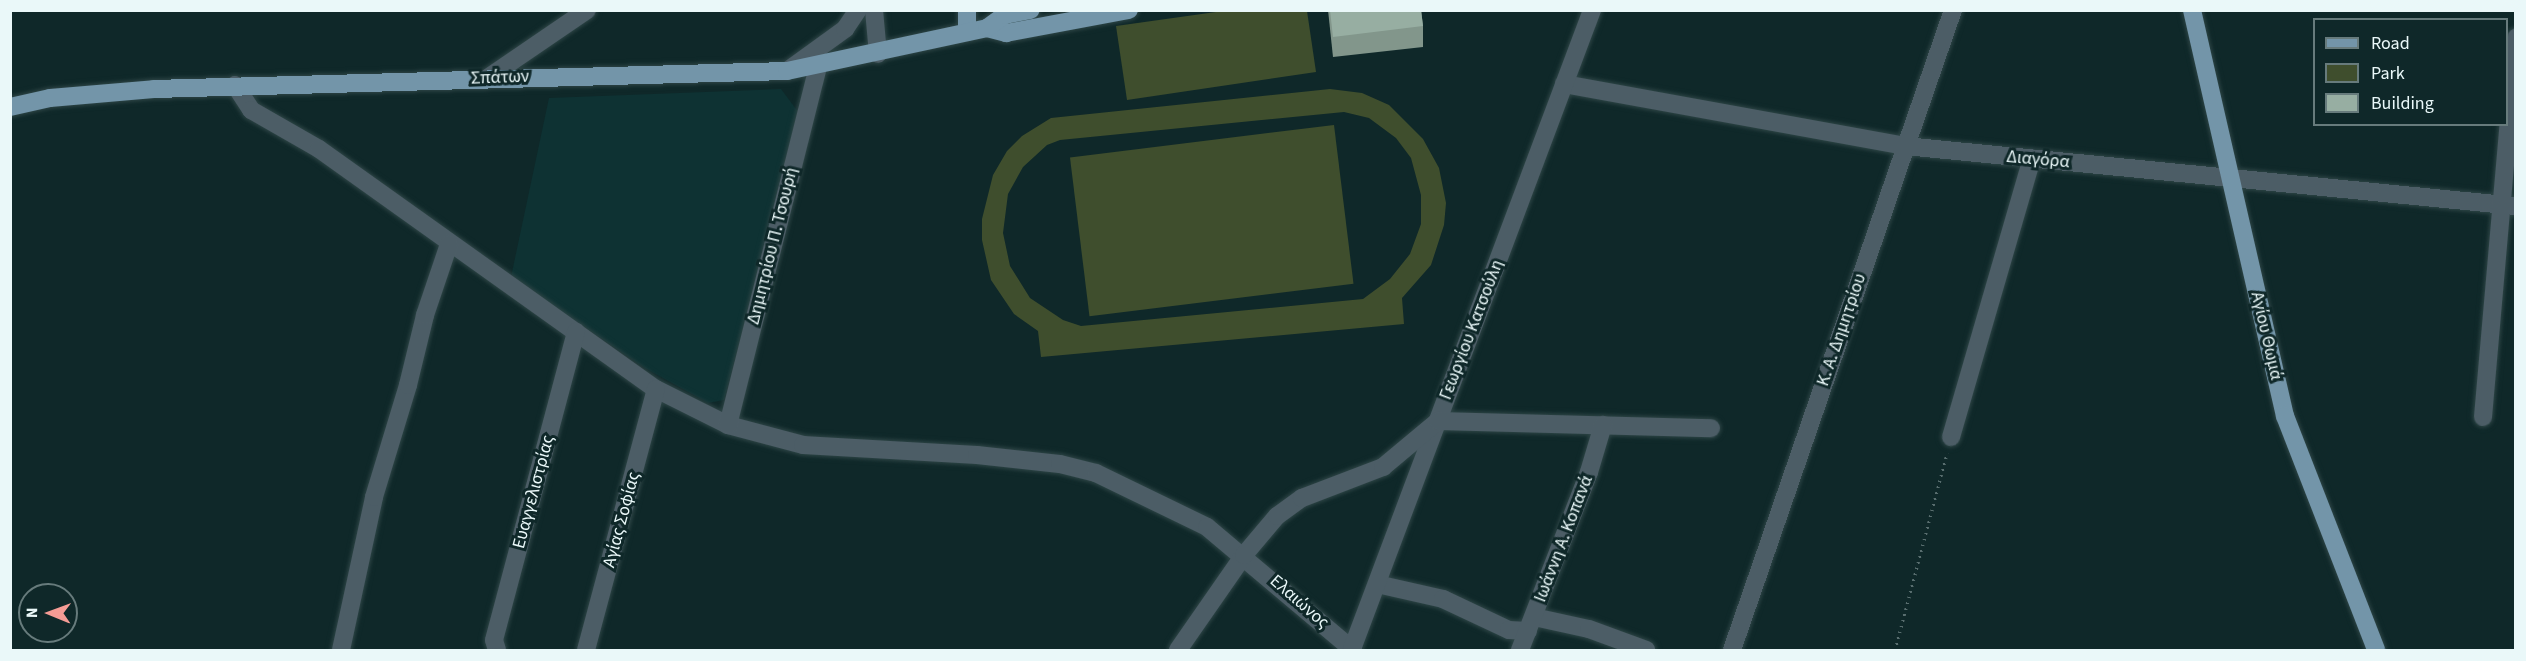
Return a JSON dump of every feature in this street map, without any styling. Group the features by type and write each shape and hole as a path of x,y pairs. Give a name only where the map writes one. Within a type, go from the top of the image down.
{"main road":[{"path":"967,10 967,33"},
{"path":"987,19 1031,10"},
{"path":"987,19 1006,33 1129,10"},
{"name":"Αγίου Θωμά","path":"2192,10 2285,416 2376,651"},
{"name":"Σπάτων","path":"10,107 83,94 235,86 787,70 878,54 967,33 987,19"}],"street":[{"path":"486,79 587,10"},
{"path":"787,70 845,29 858,10"},
{"path":"874,10 878,54"},
{"name":"Γεωργίου Κατσούλη","path":"1353,650 1592,10"},
{"name":"Κ. Α. Δημητρίου","path":"1732,651 1953,10"},
{"path":"2483,417 2508,205 2516,37"},
{"name":"Δημητρίου Π. Τσουρή","path":"728,425 818,66"},
{"name":"Διαγόρα","path":"1564,84 1905,146 2508,205"},
{"name":"Ελαιώνος","path":"235,86 251,110 319,150 656,389 728,425 802,445 1060,464 1096,473 1197,522 1244,555 1353,650"},
{"path":"1951,437 2032,159"},
{"path":"341,651 374,497 408,385 425,315 449,244"},
{"name":"Ευαγγελιστρίας","path":"497,651 494,640 576,332"},
{"name":"Αγίας Σοφίας","path":"586,651 656,389"},
{"path":"1178,651 1244,555 1277,516 1302,498 1383,467 1438,422 1711,428"},
{"name":"Ιωάννη Α. Κοπανά","path":"1520,651 1589,472 1603,426"},
{"path":"1377,584 1443,598 1509,630 1531,624 1589,629 1646,651"}],"path":[{"path":"1895,651 1951,437"}],"shaded area":[{"path":"781,89 799,113 724,400 708,403 645,368 511,277 549,98"}],"green space":[{"path":"1223,11 1307,11 1316,72 1127,100 1116,26"},
{"path":"1330,89 1362,93 1389,105 1423,139 1439,168 1446,203 1444,225 1431,265 1402,298 1404,324 1041,357 1038,331 1014,314 991,280 982,240 982,219 993,175 1007,151 1022,136 1051,118","holes":["1344,112 1369,118 1396,138 1411,158 1421,195 1421,224 1410,254 1390,279 1363,299 1081,326 1063,320 1030,298 1010,266 1003,233 1008,194 1023,167 1047,145 1060,140"]},
{"path":"1334,125 1353,284 1089,316 1070,157"}],"building":[{"path":"1330,10 1421,10 1423,26 1333,37"}]}
